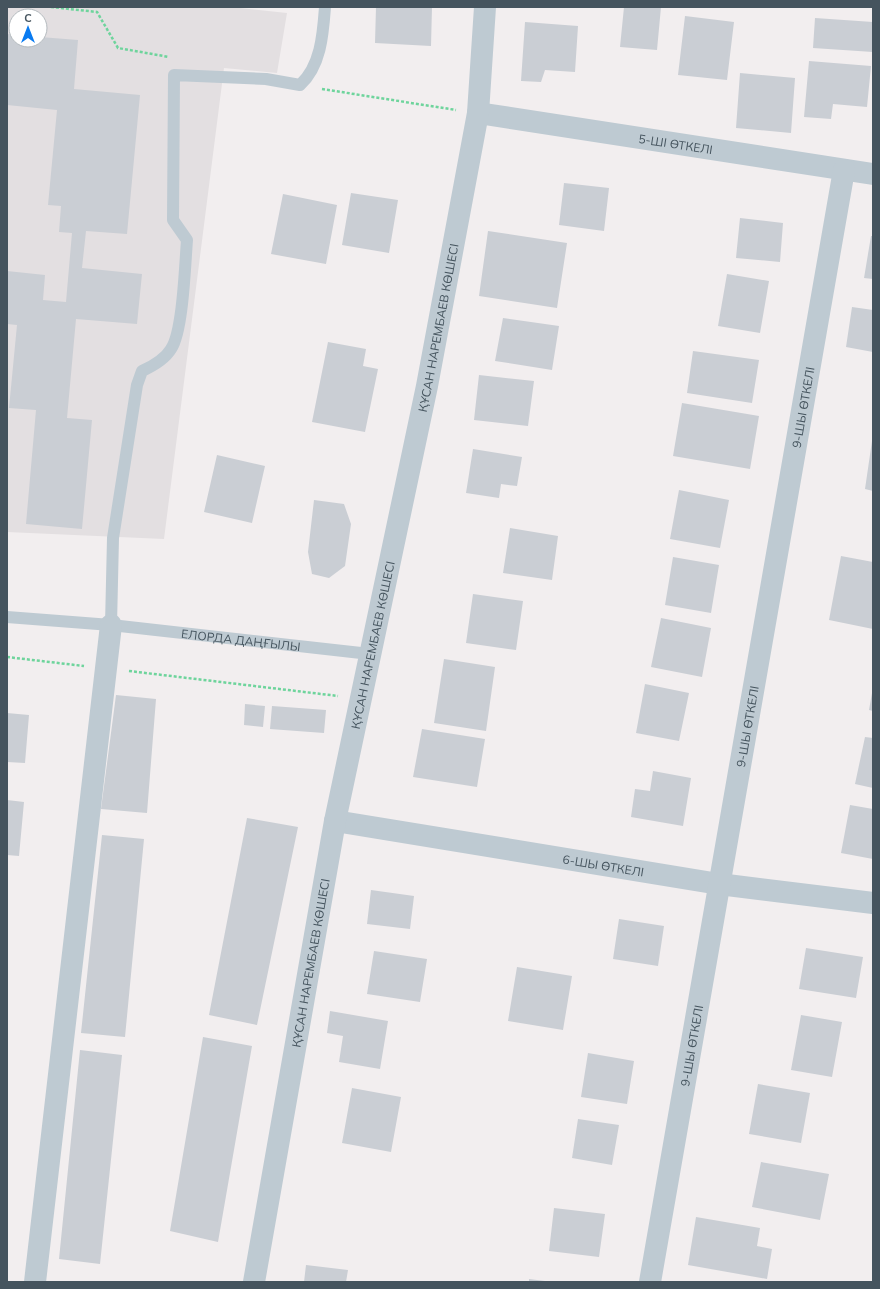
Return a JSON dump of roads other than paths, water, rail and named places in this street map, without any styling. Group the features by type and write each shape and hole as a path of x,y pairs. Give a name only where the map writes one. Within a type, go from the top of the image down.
{"street":[{"name":"ҚҰСАН НАРЕМБАЕВ КӨШЕСІ","path":"254,1282 335,820 427,386 478,113 485,7"},
{"name":"5-ШІ ӨТКЕЛІ","path":"478,113 873,174"},
{"name":"9-ШЫ ӨТКЕЛІ","path":"650,1282 844,170"},
{"path":"35,1282 111,625"},
{"name":"6-ШЫ ӨТКЕЛІ","path":"335,820 719,884 873,903"}],"lane":[{"path":"111,625 113,538 136,385 142,371 156,364 172,349 179,322 187,240 172,220 174,75 266,79 300,85 309,77 323,40 325,7"},
{"name":"ЕЛОРДА ДАҢҒЫЛЫ","path":"7,617 111,625 370,654"}]}
